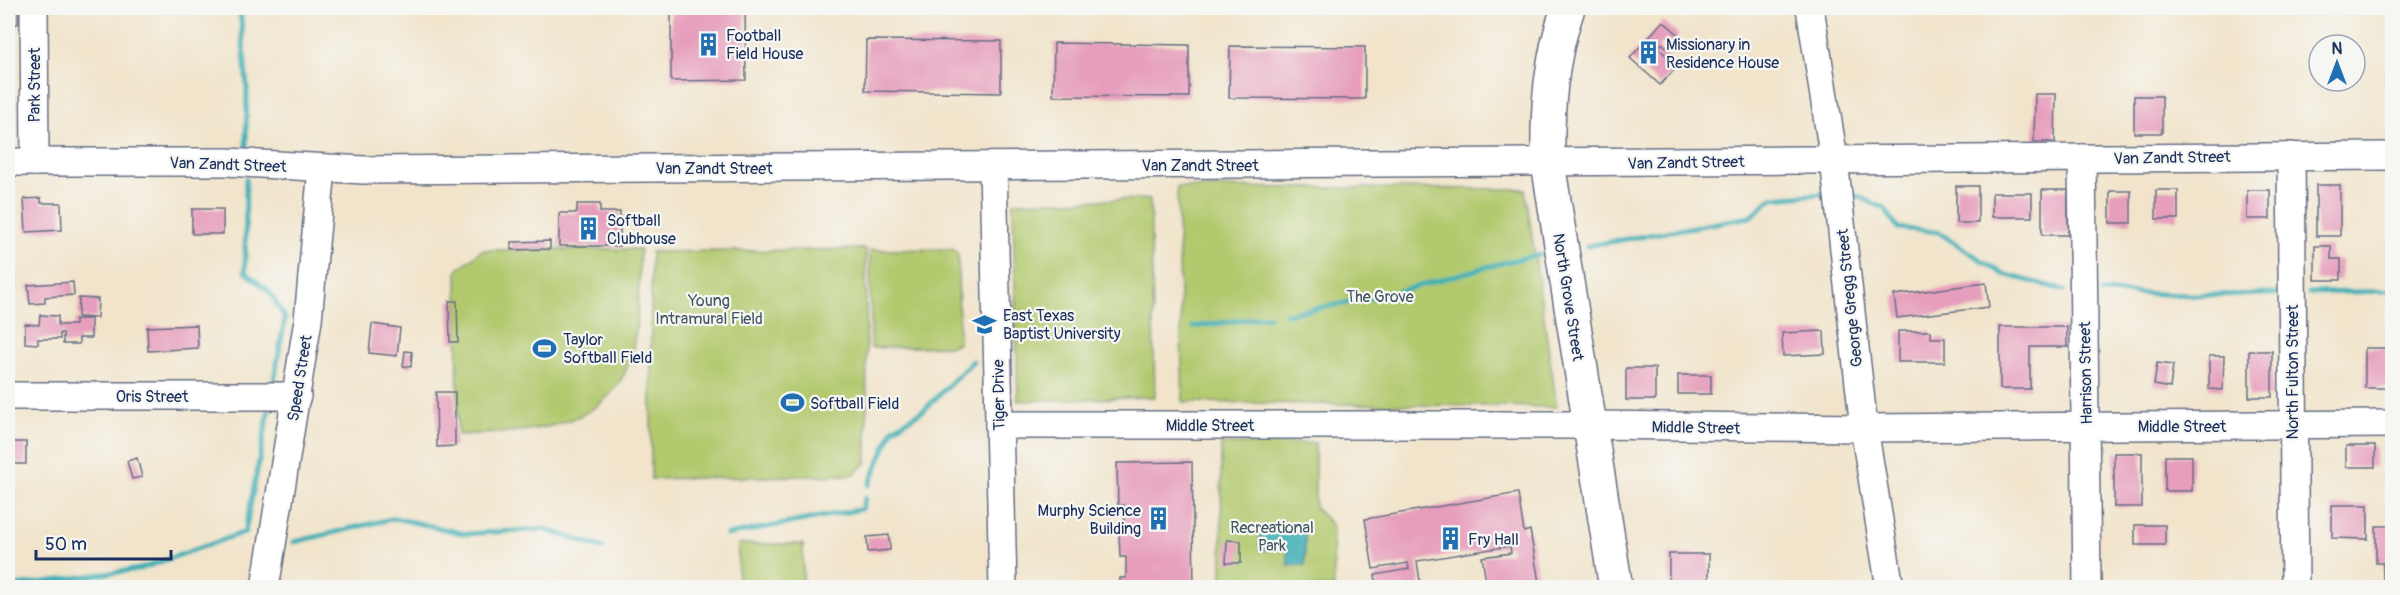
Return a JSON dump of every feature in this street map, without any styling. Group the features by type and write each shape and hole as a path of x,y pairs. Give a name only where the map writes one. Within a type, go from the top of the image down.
{"main road":[{"name":"North Grove Street","path":"1568,8 1549,86 1548,163 1616,588"}],"street":[{"name":"Park Street","path":"34,8 35,162"},
{"name":"George Gregg Street","path":"1810,8 1834,160 1864,428 1890,588"},
{"name":"North Fulton Street","path":"2292,156 2292,425 2295,588"},
{"name":"Van Zandt Street","path":"8,162 227,162 375,170 2392,156"},
{"name":"Harrison Street","path":"2082,158 2087,588"},
{"name":"Tiger Drive","path":"993,166 1003,588"},
{"name":"Speed Street","path":"265,588 311,298 322,168"},
{"name":"Oris Street","path":"8,396 297,396"},
{"name":"Middle Street","path":"999,425 1590,425 1864,428 2392,424"}],"green space":[{"name":"The Grove","path":"1177,187 1525,189 1557,407 1183,402"},
{"path":"1150,199 1155,397 1018,401 1013,202"},
{"name":"Taylor Softball Field","path":"640,249 638,312 634,343 625,372 612,392 595,408 552,426 504,433 458,435 457,270 482,250"},
{"name":"Young Intramural Field","path":"866,249 867,462 853,475 651,479 651,252"},
{"path":"953,249 958,254 959,342 952,346 871,348 870,250"},
{"name":"Recreational Park","path":"1315,443 1315,508 1333,526 1334,587 1222,587 1221,444"},
{"path":"738,544 803,544 803,583 738,583"}],"water":[{"path":"1305,530 1305,565 1288,565 1287,549 1260,550 1260,531"}],"building":[{"name":"Football Field House","path":"671,8 745,8 746,80 671,81"},
{"path":"8,10 18,10 18,24 8,24"},
{"name":"Missionary in Residence House","path":"1663,21 1679,35 1667,48 1662,43 1658,48 1678,66 1660,85 1630,58"},
{"path":"866,40 1001,41 1001,93 865,91"},
{"path":"1054,43 1189,45 1189,97 1053,96"},
{"path":"1230,46 1365,47 1365,99 1229,98"},
{"path":"2035,94 2056,94 2055,142 2034,142"},
{"path":"2134,96 2162,96 2162,133 2134,133"},
{"path":"2316,185 2340,185 2340,236 2316,236"},
{"path":"1956,186 1978,186 1978,223 1956,223"},
{"path":"2042,190 2068,190 2068,235 2042,235"},
{"path":"2156,190 2178,190 2178,219 2156,219"},
{"path":"2247,190 2270,190 2270,219 2247,219"},
{"path":"2110,191 2131,191 2131,223 2110,223"},
{"path":"1992,193 2032,193 2032,217 1992,217"},
{"path":"41,198 41,203 61,203 62,230 26,232 24,199"},
{"name":"Softball Clubhouse","path":"577,204 600,204 600,212 620,212 620,246 559,246 559,213 577,213"},
{"path":"192,209 223,209 223,234 192,234"},
{"path":"550,241 550,249 511,250 511,242"},
{"path":"2315,246 2331,246 2331,259 2341,259 2341,280 2315,280"},
{"path":"73,282 74,295 45,297 45,303 30,304 28,285"},
{"path":"1986,283 1989,307 1897,318 1894,295"},
{"path":"79,298 98,299 97,318 78,317"},
{"path":"449,301 457,301 458,342 450,342"},
{"path":"40,315 58,316 58,325 75,325 75,319 91,319 91,338 79,338 79,344 63,344 63,333 60,333 60,339 38,339 38,344 25,343 25,324 39,325"},
{"path":"372,324 400,328 397,356 369,353"},
{"path":"197,325 198,348 148,351 147,327"},
{"path":"2000,327 2067,327 2067,347 2030,347 2030,389 2000,389"},
{"path":"1824,331 1825,354 1783,356 1782,333"},
{"path":"1898,331 1931,331 1931,338 1945,338 1945,362 1898,362"},
{"path":"2365,348 2391,348 2391,388 2365,388"},
{"path":"405,351 412,352 411,367 403,366"},
{"path":"2249,351 2272,351 2272,397 2249,397"},
{"path":"2209,356 2224,356 2223,390 2209,389"},
{"path":"2157,363 2173,365 2170,388 2154,385"},
{"path":"1626,368 1655,368 1655,400 1626,400"},
{"path":"1678,375 1711,375 1711,394 1678,394"},
{"path":"436,392 455,392 455,446 437,447"},
{"path":"8,442 26,442 26,464 8,464"},
{"path":"2346,446 2375,446 2375,467 2346,467"},
{"path":"2114,453 2142,453 2142,507 2114,507"},
{"path":"2165,456 2192,456 2192,491 2165,491"},
{"path":"137,458 142,477 132,479 127,461"},
{"name":"Murphy Science Building","path":"1192,462 1194,588 1120,588 1120,578 1126,578 1126,557 1120,557 1119,533 1124,533 1124,505 1118,505 1117,463"},
{"name":"Fry Hall","path":"1518,493 1524,532 1530,530 1540,588 1487,588 1482,557 1511,553 1510,546 1417,561 1421,588 1377,588 1375,575 1409,569 1408,563 1373,569 1365,519"},
{"path":"2332,505 2368,505 2368,539 2332,538"},
{"path":"2135,525 2165,525 2165,545 2135,545"},
{"path":"2376,526 2392,526 2392,587 2383,587 2383,563 2376,563"},
{"path":"889,535 890,550 868,552 867,537"},
{"path":"1227,540 1241,541 1241,563 1226,563"},
{"path":"1669,554 1709,554 1709,588 1669,588"}],"waterway":[{"path":"240,8 247,87 246,147"},
{"path":"246,179 245,272 269,291 285,318 274,381"},
{"path":"1850,193 1884,208 1898,228 1938,232 2003,274 2064,290"},
{"path":"1587,246 1750,217 1772,198 1823,194"},
{"path":"1286,314 1389,294 1488,266 1539,255"},
{"path":"2309,293 2392,291"},
{"path":"2102,292 2191,295 2275,294"},
{"path":"1193,327 1269,316"},
{"path":"869,485 893,429 924,410 973,361"},
{"path":"8,587 140,569 245,532 269,410"},
{"path":"727,535 862,509 865,498"},
{"path":"294,542 395,518 466,534 544,529 603,548"}],"place":[{"name":"Football Field House","path":"708,44"},
{"name":"Missionary in Residence House","path":"1648,53"},
{"name":"Softball Clubhouse","path":"589,229"},
{"name":"East Texas Baptist University","path":"985,324"},
{"name":"Taylor Softball Field","path":"545,348"},
{"name":"Softball Field","path":"792,403"},
{"name":"Murphy Science Building","path":"1159,519"},
{"name":"Fry Hall","path":"1450,539"}]}
